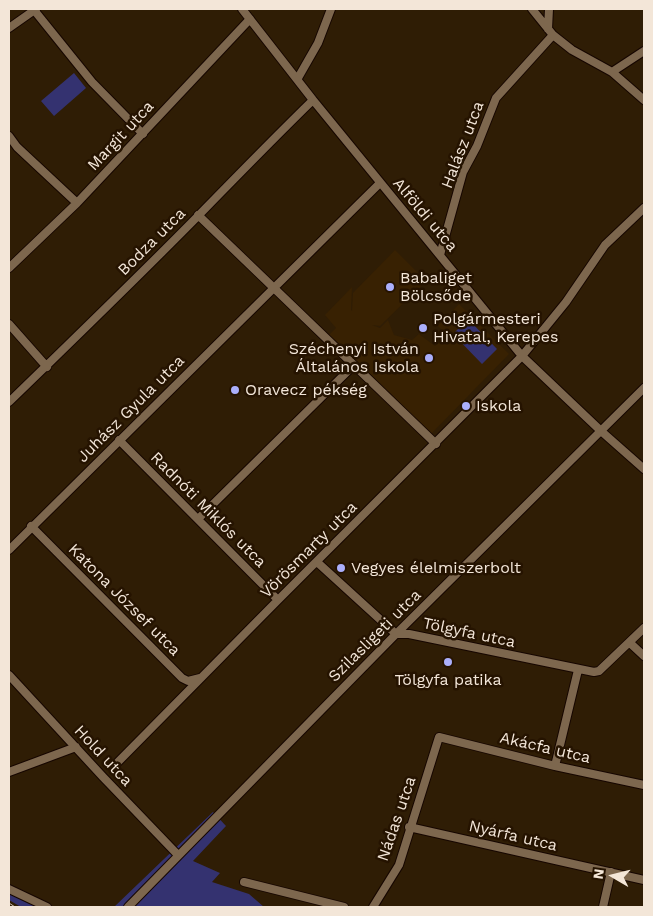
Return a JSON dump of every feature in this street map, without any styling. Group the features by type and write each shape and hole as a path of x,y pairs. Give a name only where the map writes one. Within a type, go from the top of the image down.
{"street":[{"path":"9,28 35,9 92,82 143,134"},
{"name":"Alföldi utca","path":"242,9 298,78 313,100 522,356 600,431 644,469"},
{"path":"298,78 318,43 331,9"},
{"path":"532,9 550,32 572,50 612,72 644,100"},
{"path":"549,9 550,32"},
{"name":"Margit utca","path":"10,265 77,203 250,19"},
{"name":"Halász utca","path":"440,255 464,172 477,146 496,98 550,32"},
{"path":"612,72 644,51"},
{"name":"Bodza utca","path":"9,402 47,367 198,216 246,165 313,100"},
{"path":"9,136 17,147 77,203"},
{"name":"Juhász Gyula utca","path":"9,550 31,526 380,183"},
{"name":"Vörösmarty utca","path":"116,764 522,356 566,302 605,245 644,208"},
{"path":"198,216 436,444"},
{"path":"9,324 47,367"},
{"path":"198,519 354,366"},
{"name":"Szilasligeti utca","path":"128,907 396,634 644,388"},
{"name":"Radnóti Miklós utca","path":"119,440 278,600"},
{"name":"Katona József utca","path":"31,526 182,678 193,681 202,677"},
{"path":"317,562 396,634"},
{"name":"Tölgyfa utca","path":"396,634 409,634 594,672 599,671 644,628"},
{"path":"630,643 644,656"},
{"path":"555,766 578,670"},
{"name":"Hold utca","path":"9,675 178,855"},
{"name":"Akácfa utca","path":"439,737 555,766 644,784"},
{"name":"Nádas utca","path":"373,907 398,865 439,737"},
{"path":"9,772 76,747"},
{"name":"Nyárfa utca","path":"409,827 644,880"},
{"path":"603,907 610,872"},
{"path":"244,882 344,907"},
{"path":"9,889 47,907"}],"shaded area":[{"path":"74,73 86,88 54,116 41,101"},
{"name":"Széchenyi István Általános Iskola","path":"395,250 426,281 380,326 372,325 380,328 388,320 394,335 412,340 419,334 435,346 447,335 438,326 459,304 509,354 431,434 328,336 336,328 325,315 352,287 352,311 353,293"},
{"path":"468,319 497,349 482,364 453,334"},
{"path":"213,812 226,826 193,861 220,873 212,882 249,894 264,907 114,907"},
{"path":"9,884 54,907 21,907 9,900"}],"tram line":[{"path":"9,903 15,907"}],"place":[{"name":"Babaliget Bölcsőde","path":"390,287"},
{"name":"Polgármesteri Hivatal, Kerepes","path":"423,328"},
{"name":"Széchenyi István Általános Iskola","path":"429,358"},
{"name":"Oravecz pékség","path":"235,390"},
{"name":"Iskola","path":"466,406"},
{"name":"Vegyes élelmiszerbolt","path":"341,568"},
{"name":"Tölgyfa patika","path":"448,662"}]}
